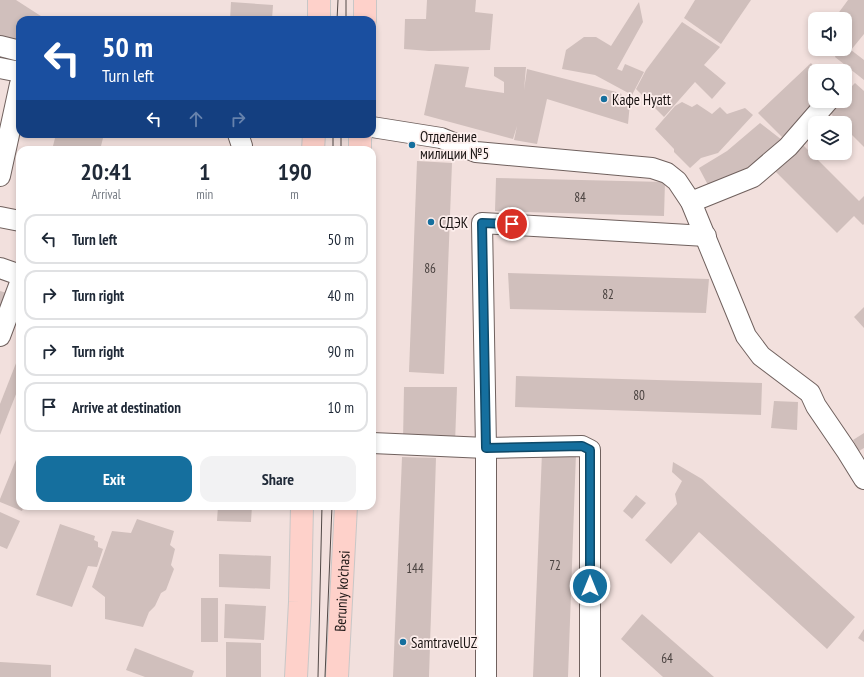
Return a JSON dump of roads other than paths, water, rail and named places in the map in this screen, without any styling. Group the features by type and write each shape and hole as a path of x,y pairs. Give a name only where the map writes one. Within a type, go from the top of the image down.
{"main road":[{"path":"318,16 319,0"},
{"path":"364,16 365,0"},
{"path":"296,677 300,602 302,510"},
{"name":"Beruniy ko'chasi","path":"337,677 346,510"}],"street":[{"path":"0,46 16,50"},
{"path":"0,68 16,71"},
{"path":"0,176 16,102"},
{"path":"691,202 753,177 788,147 822,108"},
{"path":"376,128 440,138 476,152 652,168 667,173 677,181 691,202 746,336 761,356 810,394 816,406 864,479"},
{"path":"0,217 16,220"},
{"path":"486,677 486,448 482,223 706,236"},
{"path":"0,268 16,274"},
{"path":"0,336 16,294"},
{"path":"376,443 486,448 582,446 590,450 590,677"}],"tram line":[{"path":"337,16 338,0"},
{"path":"346,0 346,16"},
{"path":"333,138 333,146"},
{"path":"341,138 341,146"},
{"path":"318,677 322,510"},
{"path":"325,677 332,510"}],"place":[{"name":"Кафе Hyatt","path":"604,99"},
{"name":"Отделение милиции №5","path":"412,145"},
{"name":"СДЭК","path":"431,222"},
{"name":"SamtravelUZ","path":"403,642"}]}
